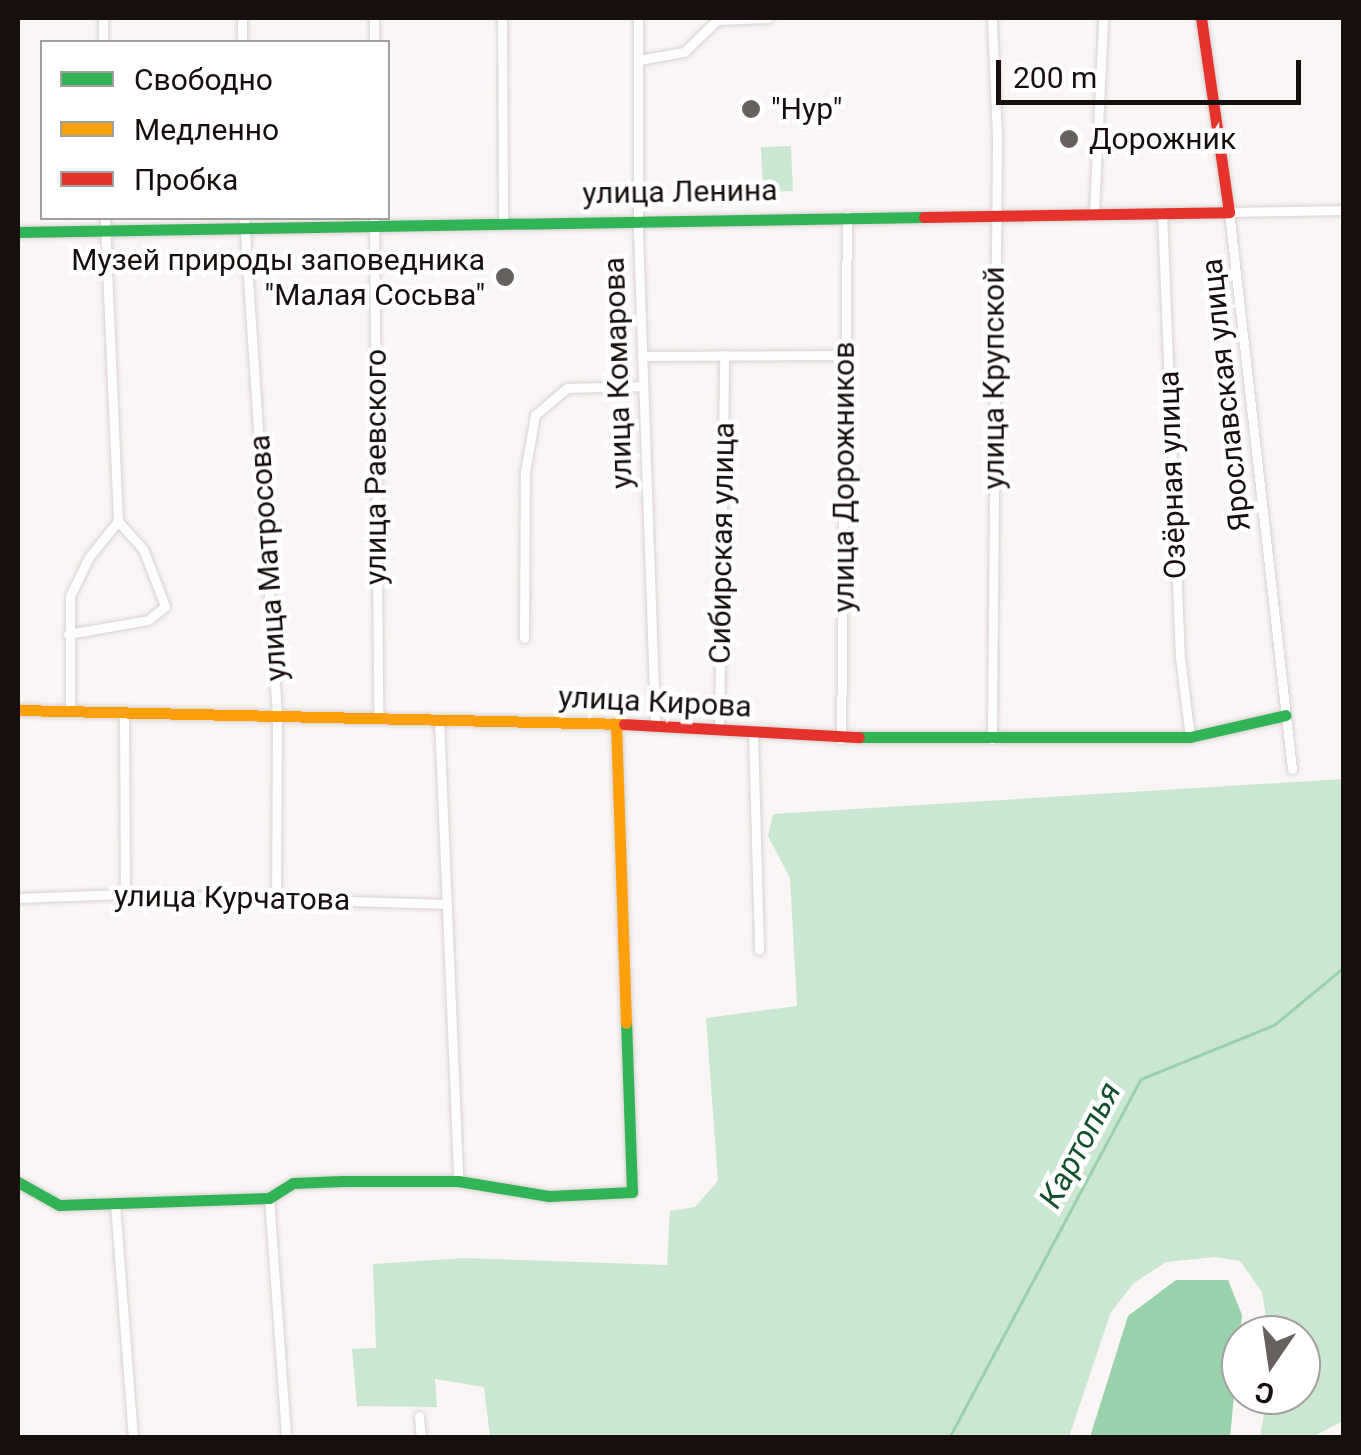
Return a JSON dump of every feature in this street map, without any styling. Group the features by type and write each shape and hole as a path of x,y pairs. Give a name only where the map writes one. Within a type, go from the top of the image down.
{"street":[{"path":"502,18 503,221"},
{"name":"улица Комарова","path":"638,18 638,217 655,726"},
{"path":"639,60 684,52 712,22 768,18"},
{"name":"улица Крупской","path":"992,18 996,213 992,739"},
{"path":"1094,212 1103,18"},
{"name":"Ярославская улица","path":"1201,18 1230,212 1292,769"},
{"name":"улица Ленина","path":"18,232 105,224 1344,210"},
{"name":"Озёрная улица","path":"1162,212 1180,656 1190,737"},
{"name":"улица Дорожников","path":"841,738 847,215"},
{"name":"улица Раевского","path":"374,221 378,717"},
{"name":"улица Матросова","path":"244,223 277,715 276,898"},
{"path":"70,711 68,634 75,581 118,522 105,224"},
{"path":"642,356 844,355"},
{"name":"Сибирская улица","path":"719,730 724,356"},
{"path":"524,638 526,444 535,415 567,388 643,386"},
{"path":"68,634 148,620 165,606 143,550 118,522"},
{"name":"улица Кирова","path":"18,710 616,723 841,738 992,739 1190,737 1286,715"},
{"path":"124,712 124,894"},
{"path":"439,719 458,1181"},
{"path":"18,1182 54,1205 269,1198 293,1183 458,1181 549,1196 632,1192 616,723"},
{"path":"754,732 758,950"},
{"name":"улица Курчатова","path":"18,898 124,894 447,904"},
{"path":"269,1198 286,1438"},
{"path":"115,1204 133,1438"},
{"path":"419,1416 421,1438"}],"shaded area":[{"path":"791,146 793,191 763,192 761,147"},
{"path":"1343,779 1343,1421 1312,1437 1260,1437 1264,1415 1321,1415 1321,1315 1266,1315 1262,1292 1240,1261 1215,1257 1166,1262 1134,1283 1111,1312 1069,1437 490,1437 484,1387 435,1379 437,1407 357,1406 352,1349 376,1348 373,1264 465,1258 667,1265 670,1211 695,1207 718,1181 706,1018 797,1006 790,878 768,836 773,814"},
{"path":"1176,1280 1228,1280 1242,1315 1221,1315 1221,1415 1232,1415 1230,1437 1090,1437 1128,1316"}],"waterway":[{"name":"Картопья","path":"949,1438 1141,1079 1274,1025 1344,967"}],"traffic: fast":[{"path":"18,232 924,217"},
{"path":"859,737 1190,737 1286,715"},
{"path":"18,1182 59,1205 269,1198 293,1183 343,1181 458,1181 549,1196 632,1192 626,1023"}],"traffic: slow":[{"path":"18,710 624,724"},
{"path":"616,723 626,1023"}],"traffic: jam":[{"path":"924,217 1229,212 1201,18"},
{"path":"624,724 859,737"}],"place":[{"name":"\"Нур\"","path":"751,109"},
{"name":"Дорожник","path":"1069,139"},
{"name":"Музей природы заповедника \"Малая Сосьва\"","path":"505,277"}]}
